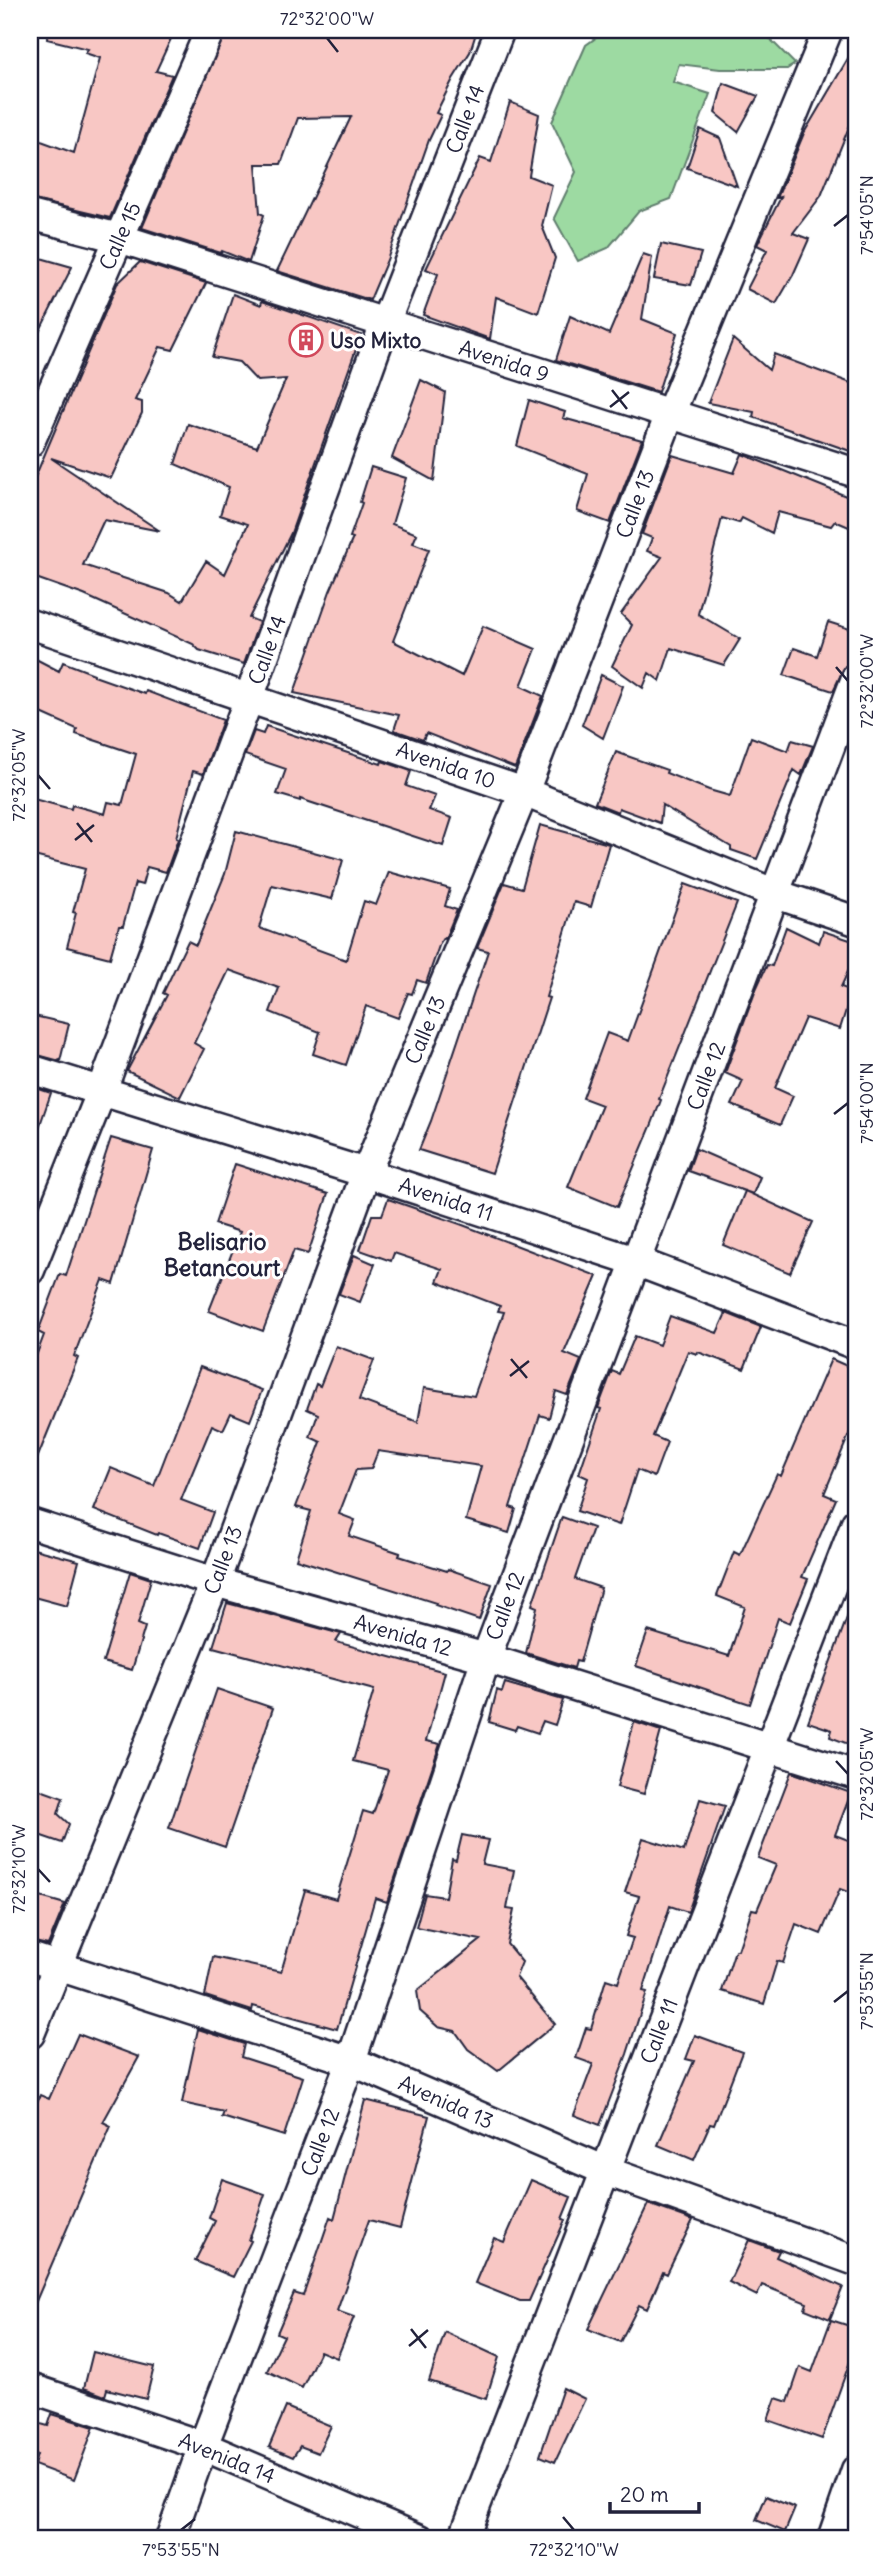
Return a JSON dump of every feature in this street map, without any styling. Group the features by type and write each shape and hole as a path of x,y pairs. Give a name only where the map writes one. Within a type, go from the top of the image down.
{"street":[{"name":"Calle 15","path":"30,442 210,30"},
{"name":"Calle 14","path":"30,1270 101,1093 249,698 385,323 500,30"},
{"name":"Calle 13","path":"30,2034 215,1582 366,1173 524,792 670,414 828,30"},
{"name":"Avenida 9","path":"30,215 119,239 856,473"},
{"name":"Avenida 10","path":"30,624 524,792 776,894 856,921"},
{"name":"Calle 12","path":"170,2539 202,2446 351,2061 486,1658 856,678"},
{"name":"Avenida 11","path":"30,1069 366,1173 635,1261 856,1345"},
{"name":"Avenida 12","path":"30,1523 215,1582 486,1658 856,1775"},
{"name":"Calle 11","path":"463,2539 856,1523"},
{"name":"Avenida 13","path":"30,1957 351,2061 606,2171 856,2260"},
{"name":"Avenida 14","path":"30,2388 202,2446 420,2539"},
{"path":"832,2539 856,2470"}],"green space":[{"path":"607,30 776,30 782,35 770,39 795,64 787,69 720,69 679,64 673,82 710,94 671,199 639,211 608,248 578,261 554,218 576,172 552,122 586,45"}],"building":[{"path":"48,30 175,30 156,71 172,75 110,218 30,199 30,137 74,153 100,58 85,53 88,49 47,39"},
{"path":"226,30 477,30 470,52 436,113 441,115 429,140 387,260 370,300 277,271 351,117 298,118 281,164 256,164 260,213 264,215 249,262 222,251 221,253 142,228"},
{"path":"856,45 856,130 849,127 821,196 793,233 809,239 776,304 747,289 767,250 757,245 781,197 777,198 804,133"},
{"path":"723,83 758,96 738,132 715,113"},
{"path":"510,102 539,114 529,176 552,185 542,226 555,258 538,313 496,297 490,339 423,315 438,274 426,269 480,158 491,162"},
{"path":"700,129 720,138 737,186 687,168"},
{"path":"661,244 701,253 691,285 654,279"},
{"path":"643,254 652,257 642,319 677,333 658,392 556,360 570,316 609,334"},
{"path":"30,255 72,267 30,350"},
{"path":"140,262 206,283 173,350 160,347 135,400 142,402 142,413 111,478 51,458 160,531 104,520 83,565 169,593 182,601 206,561 225,574 248,524 220,515 229,487 175,464 188,424 257,447 286,379 257,381 239,362 212,357 233,294 261,305 262,301 361,335 291,533 249,618 259,622 244,664 199,650 193,644 84,595 30,576 30,489 117,284"},
{"path":"733,339 769,370 774,354 856,385 856,453 753,417 754,412 708,403"},
{"path":"421,380 445,392 434,481 392,458"},
{"path":"529,400 565,412 563,418 642,440 610,523 577,511 588,474 517,446"},
{"path":"742,454 856,500 856,530 835,521 831,526 778,512 772,533 742,518 739,523 722,518 698,614 740,639 724,665 671,648 660,681 649,673 643,688 612,666 632,625 621,614 662,557 647,551 652,538 642,534 672,455 734,473"},
{"path":"371,467 406,478 392,524 417,534 413,543 429,549 393,641 462,676 483,626 536,649 521,686 543,696 515,768 426,733 423,740 394,730 399,715 294,693 330,591 353,538 350,537"},
{"path":"828,622 856,631 856,662 845,666 833,691 784,675 794,648 817,656"},
{"path":"30,656 59,671 63,662 94,676 145,694 146,691 223,720 203,774 193,771 176,838 178,839 166,872 147,867 142,885 135,883 123,926 119,926 110,958 67,947 85,869 30,855 30,798 71,809 72,805 105,814 108,802 122,805 136,754 76,734 77,729 30,708"},
{"path":"601,675 623,686 603,738 582,725"},
{"path":"266,726 381,764 382,761 411,771 406,786 435,796 429,810 452,818 443,846 300,799 277,794 286,769 245,755 254,731 263,734"},
{"path":"751,737 788,751 792,740 813,746 801,775 794,770 757,859 731,850 731,847 662,805 660,823 619,808 618,812 595,803 616,752 730,796"},
{"path":"540,825 609,844 591,907 574,902 546,997 549,998 492,1173 419,1150 488,951 477,948 504,883 522,888"},
{"path":"236,831 343,860 332,899 272,885 259,928 346,960 364,901 376,905 389,872 450,889 445,906 457,910 445,939 440,943 426,983 417,980 412,994 408,993 398,1018 366,1006 346,1065 313,1054 320,1032 270,1012 279,988 229,970 194,1043 204,1049 180,1097 127,1071 167,995 163,993 188,941 196,945 225,874"},
{"path":"685,884 737,903 617,1207 568,1187 602,1105 583,1098 607,1033 628,1041"},
{"path":"786,927 819,943 823,931 856,942 856,954 841,987 852,991 840,1029 805,1018 775,1088 793,1096 780,1125 732,1105 743,1081 725,1073 757,987 767,965 772,966"},
{"path":"30,1015 69,1024 60,1061 30,1053"},
{"path":"30,1086 51,1093 33,1145 30,1144"},
{"path":"111,1138 153,1150 114,1284 103,1280 74,1356 78,1358 30,1476 30,1372 44,1335 38,1332 60,1274 66,1276"},
{"path":"696,1149 760,1177 753,1194 688,1171"},
{"path":"235,1164 328,1194 308,1254 294,1250 263,1331 209,1311 240,1232 215,1224"},
{"path":"745,1191 813,1222 790,1273 723,1245"},
{"path":"388,1199 597,1276 564,1353 581,1360 567,1395 556,1391 549,1418 540,1415 510,1507 516,1509 509,1533 466,1520 481,1466 378,1451 371,1469 356,1470 339,1514 355,1520 349,1536 400,1553 399,1556 492,1584 479,1620 435,1605 436,1603 296,1559 311,1511 296,1507 321,1442 310,1437 318,1414 307,1409 316,1384 320,1386 336,1346 374,1360 359,1400 418,1422 424,1388 474,1396 504,1312 498,1311 500,1306 437,1282 442,1269 394,1253 391,1261 360,1250 372,1215 382,1215"},
{"path":"354,1255 375,1264 360,1302 339,1294"},
{"path":"726,1313 761,1327 744,1369 698,1352 688,1351 653,1436 667,1442 654,1477 637,1470 619,1525 577,1511 588,1478 579,1474 601,1409 598,1408 612,1371 619,1374 635,1336 659,1345 670,1316 717,1333"},
{"path":"831,1359 856,1370 856,1418 824,1494 836,1499 802,1577 808,1579 790,1623 778,1618 750,1704 636,1666 648,1631 729,1656 745,1607 717,1596 734,1552 740,1555 777,1474 781,1476"},
{"path":"200,1367 262,1390 250,1421 231,1413 223,1430 212,1425 181,1500 213,1512 200,1548 158,1533 157,1535 94,1510 111,1468 154,1486"},
{"path":"562,1517 593,1528 575,1579 601,1588 580,1662 576,1661 574,1668 526,1653 537,1607 532,1605"},
{"path":"30,1548 79,1561 67,1606 30,1596"},
{"path":"130,1572 151,1579 138,1624 145,1627 132,1670 103,1662"},
{"path":"854,1599 856,1747 830,1737 832,1730 808,1722"},
{"path":"227,1603 341,1634 336,1642 445,1672 426,1741 440,1744 387,1902 375,1898 337,2029 253,2006 252,2011 205,1996 213,1957 281,1972 305,1890 336,1899 363,1811 373,1814 388,1770 353,1761 374,1690 213,1647"},
{"path":"505,1683 563,1700 555,1725 543,1721 538,1733 517,1726 515,1730 489,1722 497,1690 502,1692"},
{"path":"217,1689 273,1708 225,1847 169,1828"},
{"path":"634,1722 661,1731 644,1794 617,1787"},
{"path":"791,1772 851,1793 835,1835 856,1843 856,1895 840,1889 821,1934 796,1924 783,1963 777,1961 764,2004 722,1991 752,1909 757,1910 776,1865 758,1858"},
{"path":"35,1788 63,1798 58,1814 69,1824 62,1843 30,1832 30,1804"},
{"path":"700,1799 725,1806 688,1912 670,1906 643,1991 647,1992 600,2125 574,2115 593,2064 576,2058 586,2028 591,2029 606,1979 618,1983 633,1938 626,1936 639,1896 625,1892 643,1838 684,1851"},
{"path":"462,1835 488,1840 482,1864 514,1870 507,1909 514,1910 507,1944 522,1962 516,1977 555,2024 498,2071 468,2049 455,2031 438,2027 420,2011 417,1991 481,1940 416,1927 425,1894 445,1897 452,1859 456,1860"},
{"path":"30,1894 65,1904 48,1945 30,1941"},
{"path":"198,2029 244,2044 241,2057 303,2077 284,2136 222,2117 224,2112 182,2103"},
{"path":"78,2034 139,2057 103,2122 111,2126 30,2315 30,2118 40,2095 49,2099"},
{"path":"695,2035 742,2052 714,2125 710,2124 694,2160 658,2145 694,2061 686,2059"},
{"path":"365,2100 429,2116 400,2228 369,2220 337,2311 354,2317 337,2358 320,2351 302,2388 267,2371 284,2336 277,2333 294,2293 303,2296 330,2217 334,2219"},
{"path":"222,2179 265,2194 249,2240 251,2241 233,2277 195,2261 215,2221 209,2218"},
{"path":"531,2180 571,2197 562,2219 565,2220 529,2301 520,2301 475,2283 494,2238 504,2242"},
{"path":"648,2204 693,2220 667,2274 663,2272 647,2309 639,2305 620,2342 588,2329"},
{"path":"749,2240 779,2251 776,2257 843,2287 830,2319 805,2309 807,2303 762,2285 757,2296 729,2282"},
{"path":"831,2320 856,2328 856,2360 851,2359 822,2439 768,2420 776,2398 788,2402 800,2367 812,2372"},
{"path":"445,2332 499,2357 486,2399 429,2381"},
{"path":"93,2352 154,2367 146,2399 107,2389 105,2396 84,2388"},
{"path":"563,2388 585,2399 555,2462 540,2456"},
{"path":"286,2407 331,2426 318,2453 300,2446 293,2457 269,2447"},
{"path":"52,2414 94,2427 74,2480 34,2465 37,2455 30,2453 30,2421 48,2426"},
{"path":"766,2496 795,2508 785,2532 756,2520"}],"place":[{"name":"Uso Mixto","path":"306,340"}],"district":[{"name":"Belisario Betancourt","path":"222,1254"}]}
